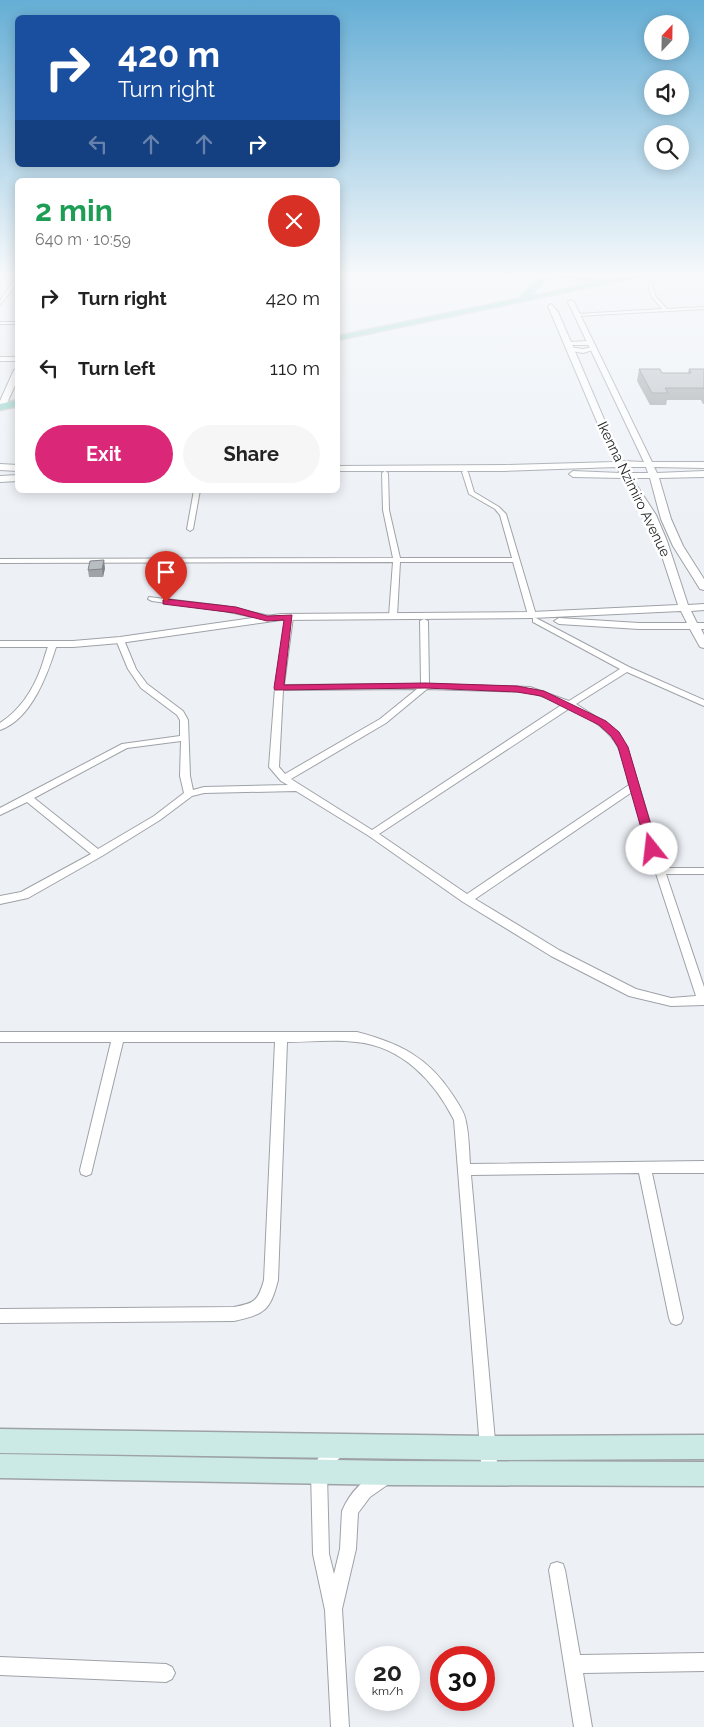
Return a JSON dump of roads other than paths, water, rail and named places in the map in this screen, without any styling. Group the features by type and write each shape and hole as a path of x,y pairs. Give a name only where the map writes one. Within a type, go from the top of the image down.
{"main road":[{"path":"2,405 15,403"},
{"path":"0,1442 488,1448 704,1447"},
{"path":"0,1466 391,1473 704,1474"}],"street":[{"name":"Ikenna Nzimiro Avenue","path":"573,357 619,464 651,516 662,541 684,608 698,626 704,645"},
{"name":"Ikenna Nzimiro Avenue","path":"597,357 649,463 666,519 678,546 704,588"},
{"path":"0,359 15,359"},
{"path":"0,417 2,405 15,377"},
{"path":"340,469 504,468 649,463 704,465"},
{"path":"0,467 15,468"},
{"path":"340,474 465,472 626,476 704,474"},
{"path":"465,472 471,493 497,508 503,514 515,560 534,618 626,669 704,703"},
{"path":"385,473 386,510 397,561 393,616"},
{"path":"0,479 15,478"},
{"path":"190,528 196,493"},
{"path":"0,561 102,562 183,559 515,560"},
{"path":"152,599 236,610 267,618 288,620 424,621 534,618 704,608"},
{"path":"0,651 121,644 288,620 393,616 534,618 639,626 698,626"},
{"path":"121,644 267,618"},
{"path":"278,688 425,686 530,690 544,694 603,723 616,734 623,747 703,1000 670,1002 634,993 555,953 467,899 372,834 284,779 274,767 278,688 288,620"},
{"path":"424,621 425,686"},
{"path":"0,644 53,647"},
{"path":"121,644 132,669 144,686 180,713 184,720 185,776 189,794"},
{"path":"0,727 15,717 28,703 53,647"},
{"path":"372,834 626,669"},
{"path":"284,779 382,721 425,686"},
{"path":"0,812 125,746 185,738"},
{"path":"467,899 634,786"},
{"path":"0,900 24,895 98,854 157,818 189,794 204,790 298,788"},
{"path":"27,797 98,854"},
{"path":"661,871 704,870"},
{"path":"0,1037 356,1037 379,1042 404,1053 432,1075 449,1096 460,1120 490,1474"},
{"path":"86,1170 118,1037"},
{"path":"0,1316 234,1314 256,1310 266,1300 270,1280 281,1037"},
{"path":"465,1170 704,1167"},
{"path":"644,1168 676,1318"},
{"path":"340,1727 334,1610 322,1554 319,1472 328,1457 346,1445"},
{"path":"334,1610 348,1549 350,1511 364,1491 391,1473"},
{"path":"557,1570 583,1727"},
{"path":"573,1664 704,1662"},
{"path":"0,1666 166,1673"}]}
